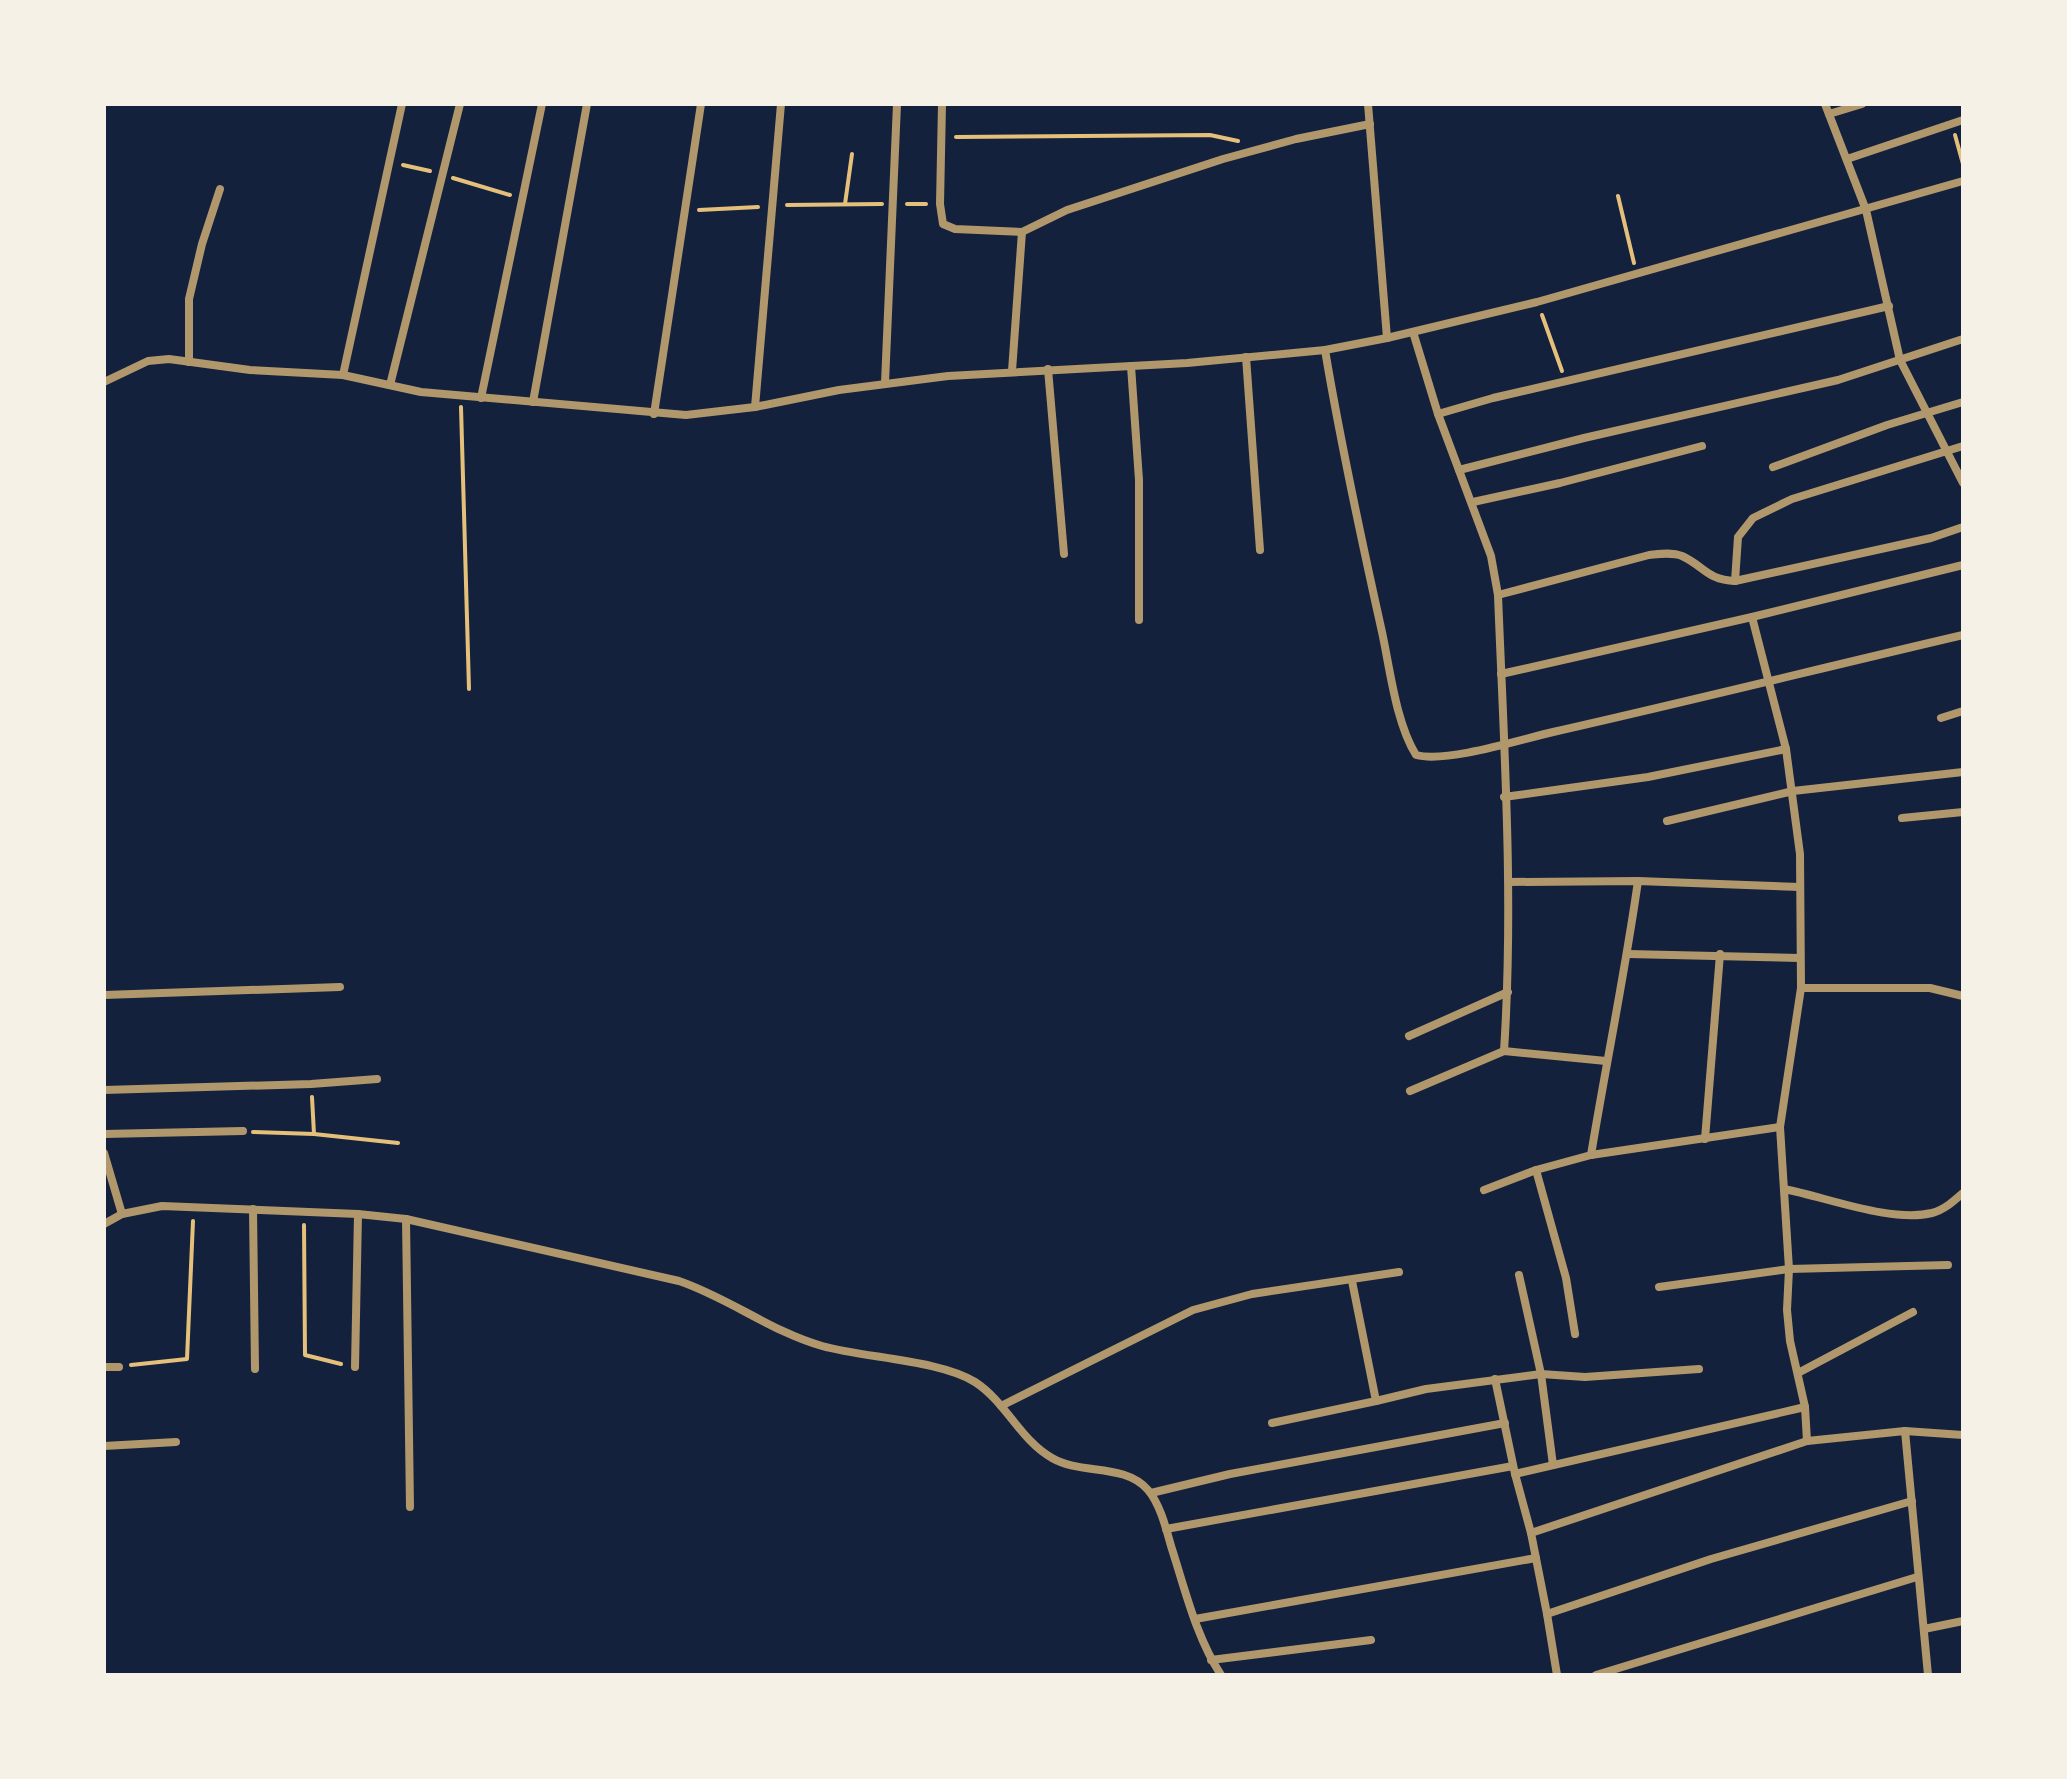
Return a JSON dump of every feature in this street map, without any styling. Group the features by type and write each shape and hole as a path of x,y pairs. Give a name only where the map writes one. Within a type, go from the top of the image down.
{"street":[{"path":"343,375 402,104"},
{"path":"390,385 460,104"},
{"path":"481,398 542,104"},
{"path":"533,402 587,104"},
{"path":"654,414 701,104"},
{"path":"755,407 781,104"},
{"path":"885,383 897,104"},
{"path":"942,104 940,204 943,224 955,229 1022,232 1067,210 1165,177 1258,149 1370,124"},
{"path":"1368,104 1387,338"},
{"path":"1825,104 1866,210 1900,360 1963,483"},
{"path":"1829,114 1862,104"},
{"path":"1847,159 1963,120"},
{"path":"104,382 148,361 169,359 260,371 343,375 461,396 686,415 755,407 885,383 1012,371 1131,366 1325,350 1537,302 1963,181"},
{"path":"189,362 187,308 220,189"},
{"path":"1012,371 1022,232"},
{"path":"1438,414 1493,398 1889,306"},
{"path":"1413,332 1438,414 1491,556 1498,595 1509,882 1504,1051"},
{"path":"1459,470 1584,438 1811,387 1963,339"},
{"path":"1325,350 1340,440 1407,741 1416,755 1431,759 1771,683 1963,635"},
{"path":"1246,357 1260,550"},
{"path":"1131,366 1139,480 1139,620"},
{"path":"1048,369 1064,554"},
{"path":"1773,467 1887,425 1963,402"},
{"path":"1473,502 1702,446"},
{"path":"1735,581 1738,537 1753,518 1792,499 1963,446"},
{"path":"1498,595 1649,555 1671,553 1682,556 1707,575 1735,581 1931,538 1963,527"},
{"path":"1501,674 1963,565"},
{"path":"1752,617 1786,749 1800,854 1801,988 1780,1127 1789,1269 1787,1310 1790,1341 1805,1407 1807,1441"},
{"path":"1941,718 1963,711"},
{"path":"1504,797 1648,777 1786,749"},
{"path":"1667,821 1793,791 1963,772"},
{"path":"1902,818 1963,812"},
{"path":"1509,882 1638,881 1800,887"},
{"path":"1591,1155 1628,954 1638,881"},
{"path":"1628,954 1800,958"},
{"path":"1705,1139 1720,954"},
{"path":"104,995 340,987"},
{"path":"1801,988 1930,988 1963,996"},
{"path":"1409,1036 1508,992"},
{"path":"1410,1091 1504,1051 1606,1061"},
{"path":"104,1090 377,1079"},
{"path":"1484,1190 1536,1170 1591,1155 1780,1127"},
{"path":"104,1134 243,1131"},
{"path":"104,1153 122,1214"},
{"path":"1536,1170 1566,1278 1575,1334"},
{"path":"1784,1189 1913,1216 1941,1210 1963,1193"},
{"path":"104,1224 122,1214 162,1206 304,1211 406,1219 679,1281 822,1346 959,1374 975,1382 1033,1443 1054,1460 1121,1474 1140,1482 1151,1493 1195,1619 1211,1660 1221,1675"},
{"path":"253,1209 255,1369"},
{"path":"355,1367 358,1214"},
{"path":"406,1219 410,1507"},
{"path":"1659,1287 1789,1269 1948,1265"},
{"path":"1001,1406 1193,1310 1252,1294 1399,1272"},
{"path":"1519,1275 1541,1374 1553,1465"},
{"path":"1352,1281 1376,1401"},
{"path":"1798,1373 1913,1312"},
{"path":"104,1367 119,1367"},
{"path":"1272,1423 1426,1389 1495,1379 1541,1374 1585,1377 1699,1369"},
{"path":"1495,1379 1531,1533 1557,1675"},
{"path":"1166,1529 1553,1465 1805,1407"},
{"path":"1151,1493 1244,1472 1505,1423"},
{"path":"1905,1431 1928,1675"},
{"path":"1531,1533 1807,1441 1905,1431 1963,1435"},
{"path":"104,1446 176,1442"},
{"path":"1547,1614 1711,1559 1912,1501"},
{"path":"1195,1619 1536,1558"},
{"path":"1596,1675 1917,1577"},
{"path":"1924,1629 1963,1621"},
{"path":"1211,1660 1371,1640"}],"path":[{"path":"1951,124 1963,164"},
{"path":"941,138 1210,135 1236,140 1258,149"},
{"path":"685,211 845,204 852,154"},
{"path":"1618,196 1636,274"},
{"path":"1537,302 1567,383"},
{"path":"461,396 469,689"},
{"path":"311,1084 314,1134"},
{"path":"243,1131 314,1134 398,1143"},
{"path":"119,1367 187,1359 193,1206"},
{"path":"304,1211 305,1355 355,1367"}]}
